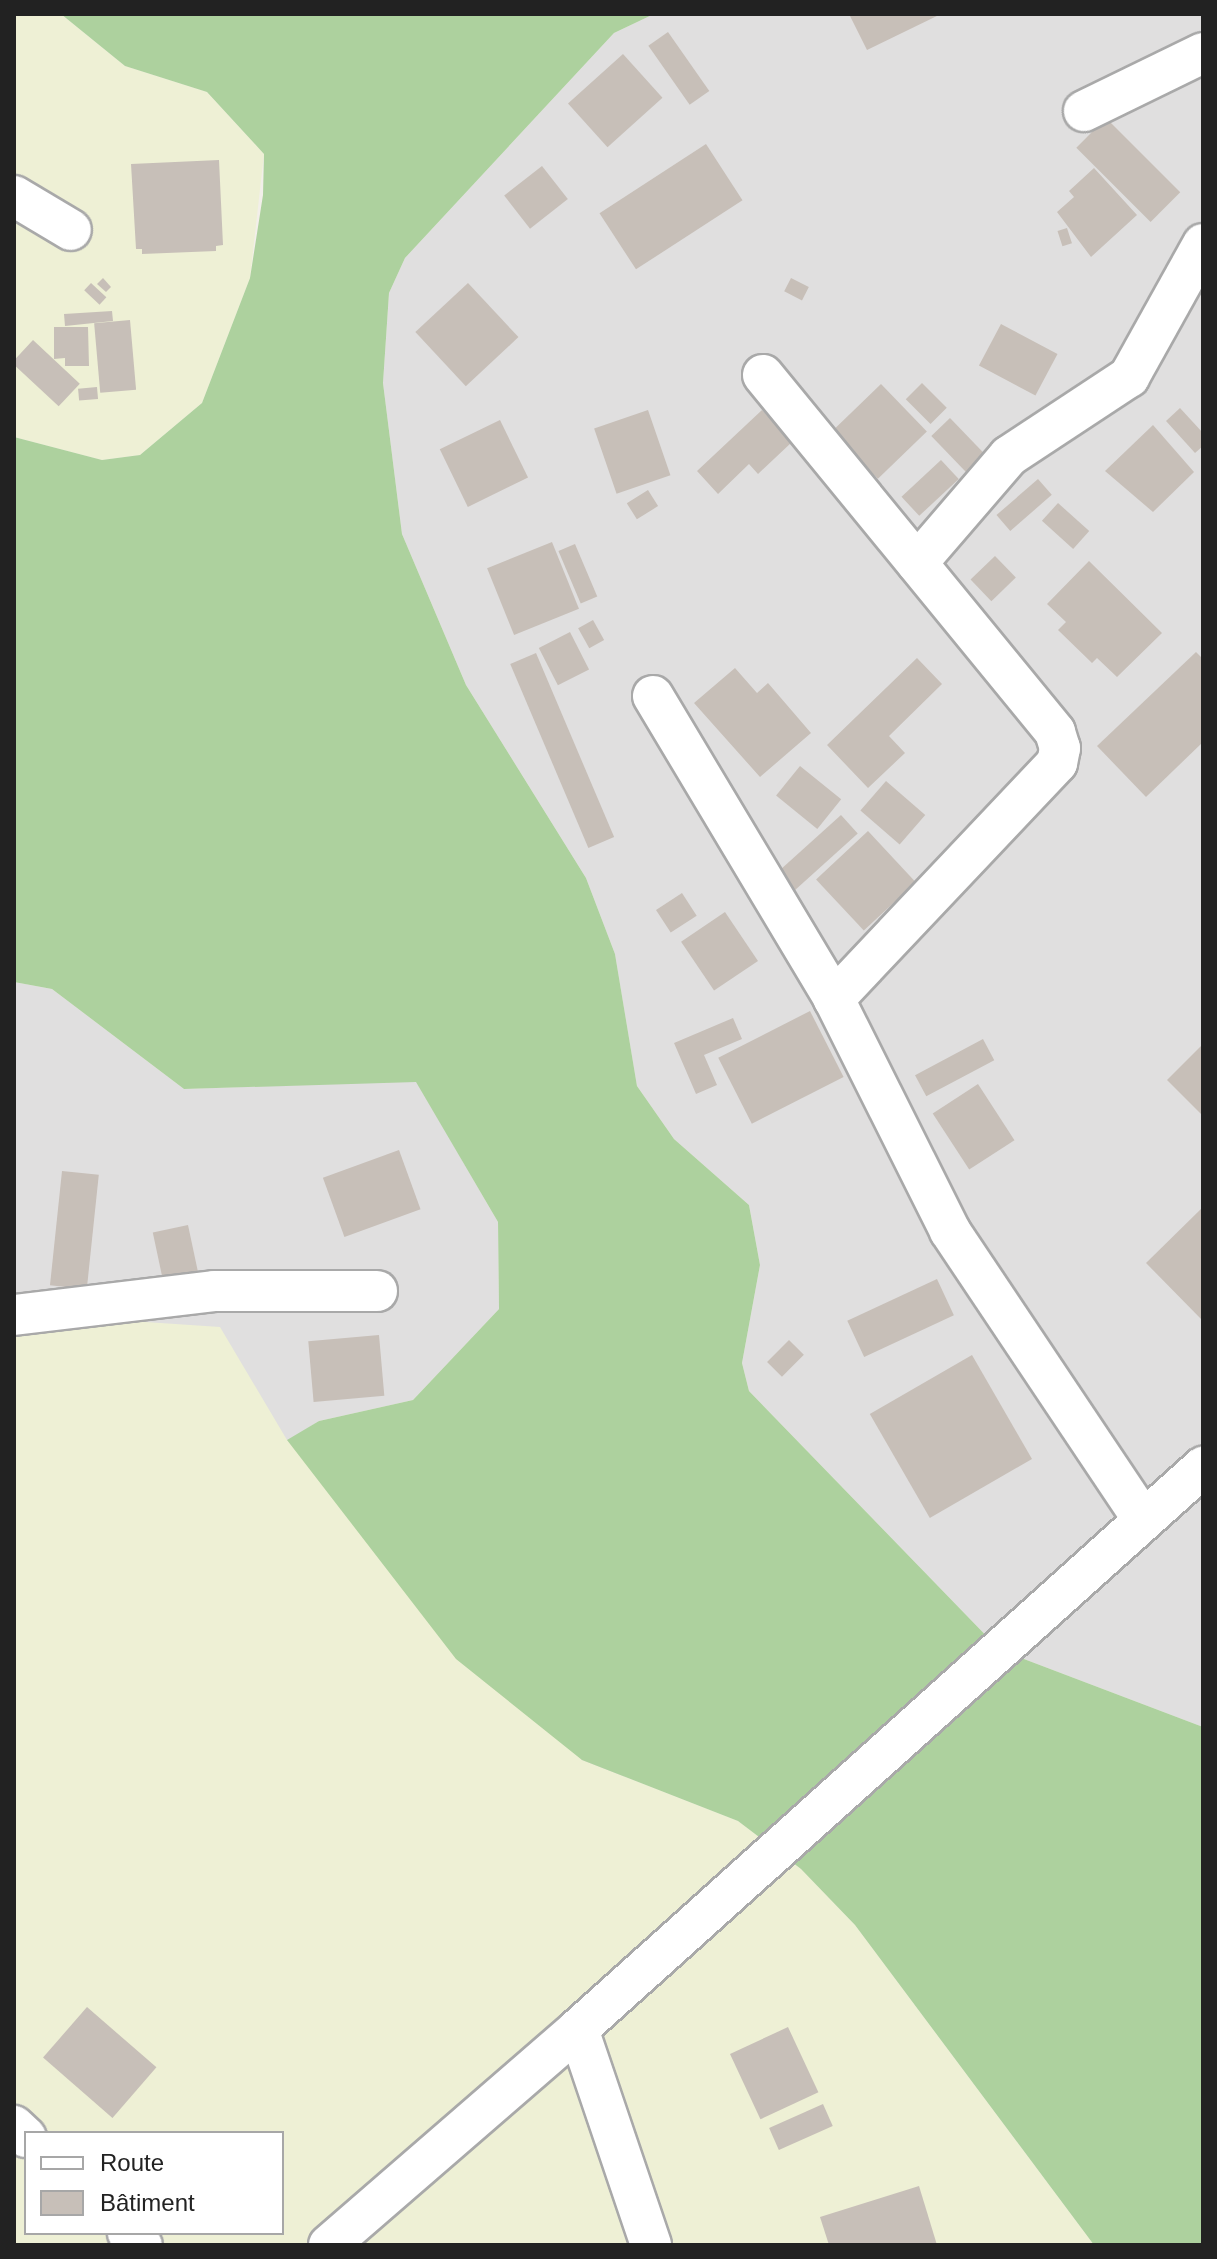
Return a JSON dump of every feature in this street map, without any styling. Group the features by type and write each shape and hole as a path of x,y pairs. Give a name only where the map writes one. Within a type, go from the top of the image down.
{"street":[{"path":"1084,111 1203,53"},
{"path":"14,196 71,230"},
{"path":"917,563 1009,456 1129,377 1203,244"},
{"path":"763,375 1055,732 1060,748 1057,763 834,999"},
{"path":"653,696 834,999 950,1231 1142,1518"},
{"path":"14,1315 214,1291 377,1291"},
{"path":"329,2245 578,2029 1142,1518 1203,1467"},
{"path":"578,2029 651,2245"}],"shaded area":[{"path":"654,14 1203,14 1203,1727 1000,1650 749,1391 742,1363 760,1265 749,1205 674,1139 637,1086 615,954 586,878 466,685 402,534 383,383 389,293 405,258 614,33"},
{"path":"14,982 52,989 184,1089 416,1081 498,1222 499,1309 413,1400 319,1421 288,1441 1094,2245 14,2245"}],"green space":[{"path":"14,14 61,14 125,66 207,92 264,154 250,278 202,403 140,455 102,460 14,437"},
{"path":"61,14 654,14 614,33 405,258 389,293 383,383 402,534 466,685 586,878 615,954 637,1086 674,1139 749,1205 760,1265 742,1363 749,1391 1000,1650 1203,1727 1203,2245 1094,2245 855,1925 801,1869 738,1821 582,1760 456,1659 287,1440 319,1421 413,1400 499,1309 498,1222 416,1082 184,1089 52,989 14,982 14,437 102,460 140,455 202,403 250,278 263,195 264,154 207,92 125,66"},
{"path":"14,1293 41,1315 220,1327 287,1440 582,1760 738,1821 801,1869 855,1925 1094,2245 14,2245"}],"building":[{"path":"849,14 941,14 867,50"},
{"path":"668,32 709,91 690,105 648,46"},
{"path":"623,54 662,98 607,147 568,104"},
{"path":"1106,118 1180,192 1151,222 1076,148"},
{"path":"706,144 742,200 636,269 599,213"},
{"path":"219,160 223,245 216,246 216,251 142,254 142,249 136,249 131,164"},
{"path":"542,166 568,199 530,229 504,196"},
{"path":"1094,168 1137,215 1091,257 1057,212 1074,197 1069,191"},
{"path":"1067,228 1072,243 1062,246 1057,231"},
{"path":"103,278 111,287 106,292 97,284"},
{"path":"791,278 809,287 802,300 784,291"},
{"path":"91,283 106,297 100,305 84,290"},
{"path":"468,283 518,337 466,386 415,332"},
{"path":"112,311 113,321 65,326 64,314"},
{"path":"130,320 136,390 100,393 94,323"},
{"path":"1001,324 1058,354 1035,396 979,365"},
{"path":"54,327 88,327 89,366 65,366 65,358 54,359"},
{"path":"33,340 80,384 59,406 14,365 14,360"},
{"path":"922,383 947,408 930,424 906,399"},
{"path":"881,384 927,431 878,479 832,431"},
{"path":"97,387 98,399 79,401 78,389"},
{"path":"1180,408 1203,433 1203,446 1195,453 1166,421"},
{"path":"648,410 670,475 617,494 594,429"},
{"path":"762,410 792,442 758,474 749,464 718,494 697,471"},
{"path":"950,418 987,456 968,474 931,436"},
{"path":"500,420 528,478 468,507 440,449"},
{"path":"1153,425 1194,472 1153,512 1105,471"},
{"path":"941,460 959,479 919,516 902,497"},
{"path":"1038,479 1052,495 1010,531 996,515"},
{"path":"648,490 658,506 637,519 627,503"},
{"path":"1058,503 1089,531 1073,549 1042,521"},
{"path":"552,542 579,609 514,635 487,568"},
{"path":"575,544 597,596 581,604 558,551"},
{"path":"995,556 1016,578 991,601 971,580"},
{"path":"1089,561 1162,633 1117,677 1097,658 1092,663 1058,630 1066,622 1047,604"},
{"path":"593,620 604,640 589,648 578,628"},
{"path":"570,632 589,669 558,685 539,648"},
{"path":"1196,652 1203,659 1203,742 1146,797 1097,746"},
{"path":"536,653 614,837 588,848 510,664"},
{"path":"917,658 942,684 889,736 905,753 868,788 827,745"},
{"path":"735,668 757,693 768,683 811,733 760,777 694,703"},
{"path":"800,766 841,799 817,829 776,796"},
{"path":"886,781 925,815 900,845 860,810"},
{"path":"841,815 858,834 792,892 776,874"},
{"path":"868,831 916,882 864,931 816,879"},
{"path":"682,893 697,916 671,933 656,910"},
{"path":"725,912 758,961 714,991 681,942"},
{"path":"810,1011 844,1077 752,1124 718,1058"},
{"path":"733,1018 742,1039 704,1055 717,1085 696,1094 674,1043"},
{"path":"983,1039 994,1060 926,1096 915,1075"},
{"path":"1203,1044 1203,1116 1167,1080"},
{"path":"978,1084 1014,1140 969,1170 933,1113"},
{"path":"399,1150 421,1209 344,1237 323,1178"},
{"path":"62,1171 99,1175 87,1289 50,1285"},
{"path":"1203,1207 1203,1321 1146,1263"},
{"path":"188,1225 199,1277 164,1284 153,1232"},
{"path":"937,1279 954,1315 864,1357 847,1321"},
{"path":"379,1335 384,1396 314,1402 308,1341"},
{"path":"789,1340 804,1355 782,1377 767,1362"},
{"path":"972,1355 1032,1459 930,1518 870,1414"},
{"path":"87,2007 156,2067 112,2118 43,2058"},
{"path":"788,2027 818,2092 760,2119 730,2054"},
{"path":"823,2104 833,2126 779,2150 769,2128"},
{"path":"919,2186 937,2245 829,2245 820,2217"}]}
